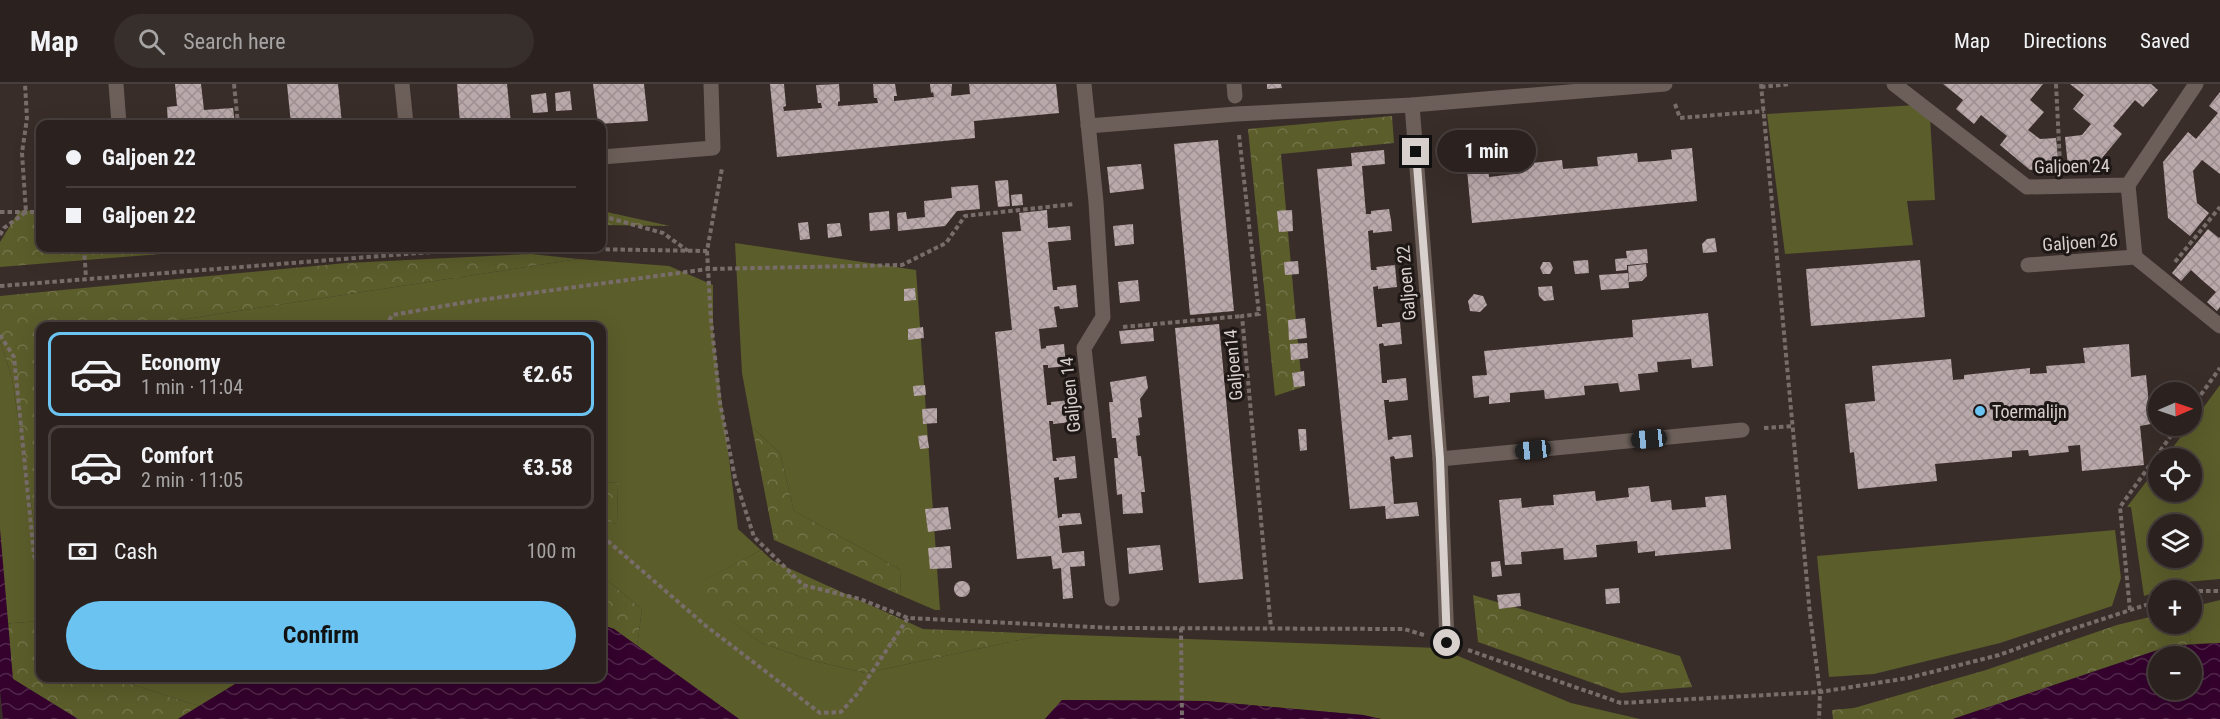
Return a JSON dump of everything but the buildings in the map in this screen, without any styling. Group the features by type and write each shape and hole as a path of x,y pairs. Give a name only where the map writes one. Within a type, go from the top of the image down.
{"street":[{"path":"116,84 119,120"},
{"path":"402,84 406,120"},
{"path":"606,157 713,148 711,84"},
{"name":"Galjoen 14","path":"1084,84 1096,202 1103,317 1084,348 1112,599"},
{"name":"Galjoen 24","path":"1894,84 2026,188 2128,184 2196,84"},
{"path":"1088,126 1236,114 1668,90"},
{"name":"Galjoen 22","path":"1412,105 1440,459 1447,643"},
{"name":"Galjoen 26","path":"2128,184 2135,257"},
{"name":"Galjoen 26","path":"2028,265 2135,257 2220,326"},
{"path":"1440,459 1742,430"}],"path":[{"path":"25,84 27,118 22,153 26,212"},
{"path":"234,84 238,120"},
{"path":"1790,84 1761,85 1810,615 1820,692 1819,719"},
{"path":"2056,84 2062,187"},
{"path":"1668,90 1680,118 1764,111"},
{"name":"Galjoen14","path":"1236,114 1259,314 1242,316 1271,628"},
{"path":"713,148 723,162 706,251 720,403 735,478 754,537 803,585 860,599 908,618 1113,628 1404,629 1621,703 1820,692 1908,678 1999,655 2148,604"},
{"path":"388,322 392,315 473,301 708,269 902,265 946,243 965,216 1096,202"},
{"path":"2162,279 2220,207"},
{"path":"0,212 36,212"},
{"path":"0,235 4,228 26,212"},
{"path":"606,217 663,233 689,251"},
{"path":"606,250 706,251"},
{"path":"84,252 86,278"},
{"path":"0,285 429,252"},
{"path":"1095,330 1242,316"},
{"path":"0,334 15,357 36,560"},
{"path":"2202,393 2220,368"},
{"path":"2130,610 2120,507 2171,436"},
{"path":"606,539 706,626 820,713 841,712 858,693 908,618"},
{"path":"2202,591 2220,591"},
{"path":"1181,628 1182,719"}],"green space":[{"path":"1917,105 1930,117 1935,200 1907,201 1913,245 1785,254 1767,114"},
{"path":"1392,116 1394,143 1281,154 1302,387 1275,396 1248,129"},
{"path":"36,210 36,252 185,252 0,267 0,242 19,211"},
{"path":"606,212 670,226 606,225"},
{"path":"735,243 916,270 940,610 900,595 901,570 794,511 780,453 752,427 742,373"},
{"path":"531,254 578,259 167,322 36,322 36,535 12,378 0,341 0,296 346,263"},
{"path":"578,259 669,266 713,285 713,334 738,529 761,550 689,589 761,643 810,660 866,673 1047,634 1439,648 1571,703 1640,719 1381,719 1363,715 1206,701 1062,700 1045,719 739,719 637,646 642,609 606,579 606,521 617,524 618,483 606,482 606,322 167,322"},
{"path":"0,341 12,378 36,535 36,621 0,624"},
{"path":"2220,385 2220,579 2148,580 2148,595 2144,596 2131,507 2127,507 2148,479 2148,502 2202,502 2202,448 2172,448 2181,436 2202,436 2202,409"},
{"path":"752,427 780,453 794,511 901,570 900,595 774,540"},
{"path":"606,482 618,483 617,524 606,521"},
{"path":"2115,530 2121,578 2112,606 2000,643 1874,674 1829,677 1817,556"},
{"path":"761,550 773,561 923,629 1047,634 866,673 810,660 761,643 688,589"},
{"path":"606,579 642,609 637,646 614,629 606,626"},
{"path":"1473,595 1680,656 1692,687 1621,693 1478,642"},
{"path":"2220,600 2220,643 2191,644 2190,634 2202,634 2202,604"},
{"path":"2148,617 2148,634 2190,634 2191,644 2148,646 2148,653 1953,719 1833,719 1832,710 1854,708 1986,670 2117,625"},
{"path":"36,621 36,682 124,682 199,706 178,719 78,719 0,671 0,624"},
{"path":"124,682 238,682 199,706"}],"water":[{"path":"0,529 13,679 78,719 3,719 0,690"},
{"path":"606,626 614,629 739,719 178,719 238,682 606,682"},
{"path":"2220,643 2220,719 1953,719 2148,653 2148,700 2202,700 2202,646 2170,646"},
{"path":"1062,700 1206,701 1363,715 1381,719 1045,719"}],"place":[{"name":"Toermalijn","path":"1980,411"}],"route":[{"path":"1416,152 1440,459 1447,643"}]}
